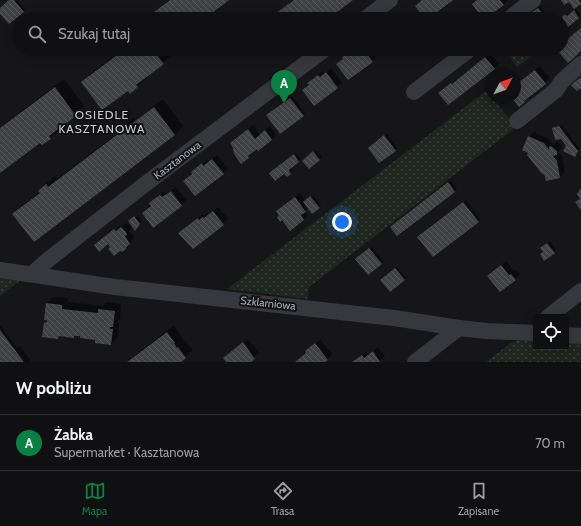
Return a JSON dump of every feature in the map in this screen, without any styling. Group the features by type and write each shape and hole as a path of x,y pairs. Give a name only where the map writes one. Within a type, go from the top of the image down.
{"street":[{"path":"374,12 390,0"},
{"path":"518,12 533,0"},
{"name":"Kasztanowa","path":"32,274 144,185 316,56"},
{"path":"414,92 461,56"},
{"path":"517,121 556,90 562,81 581,64"},
{"name":"Szklarniowa","path":"0,270 115,287 394,318 460,328 488,331 533,330"},
{"path":"552,314 581,291"},
{"path":"415,362 460,328"},
{"path":"569,335 581,336"}],"shaded area":[{"path":"509,56 532,56 517,67"},
{"path":"485,92 485,104 497,104 516,127 309,287 308,299 227,289"},
{"path":"0,276 22,279 0,296"},
{"path":"526,337 533,338 533,350 569,350 569,342 581,344 581,362 486,362 511,343"}],"building":[{"path":"9,0 14,0 24,12 12,12 12,22 9,24 0,14 0,8"},
{"path":"170,0 229,0 214,12 154,12"},
{"path":"294,0 353,0 337,12 278,12"},
{"path":"422,0 453,0 437,12 420,12 415,6"},
{"path":"477,0 500,0 504,5 494,12 478,12 472,4"},
{"path":"561,0 579,0 581,4 574,9 569,2 564,5"},
{"path":"538,8 542,12 532,12"},
{"path":"574,10 579,18 569,26 569,14"},
{"path":"581,28 581,51 568,63 562,56 569,56 569,37"},
{"path":"116,56 158,56 164,64 136,85 138,87 130,94 128,91 102,110 81,82"},
{"path":"368,56 373,62 348,80 336,64 343,59 342,57"},
{"path":"485,57 494,68 485,68 485,77 448,105 438,93 451,83 452,84"},
{"path":"535,70 546,84 524,101 525,102 519,107 517,104 521,104 521,80"},
{"path":"326,72 338,88 314,106 302,90 309,85 307,83 318,75 320,77"},
{"path":"581,77 581,88 577,91 571,85"},
{"path":"55,87 76,116 49,136 51,139 42,145 40,143 0,173 0,128"},
{"path":"290,98 304,116 280,134 266,115"},
{"path":"154,107 175,135 34,242 12,214 40,193 38,191 46,184 48,187 118,134 116,131 124,125 126,128"},
{"path":"559,126 578,151 575,157 563,151 566,146 561,139 555,140 552,128"},
{"path":"248,129 255,139 265,130 272,140 258,151 257,149 241,164 234,154 230,143"},
{"path":"384,135 396,151 379,163 368,148"},
{"path":"528,136 544,143 549,150 549,147 551,146 557,151 557,155 553,156 557,161 560,178 546,181 544,174 542,174 527,155 528,153 522,150"},
{"path":"313,151 320,160 309,169 302,161"},
{"path":"294,154 299,162 289,170 291,174 287,177 284,174 275,181 269,173"},
{"path":"212,159 224,174 195,196 183,181 202,163 203,166"},
{"path":"448,182 455,192 397,236 390,227"},
{"path":"581,188 581,210 575,202 580,199 577,194"},
{"path":"171,191 182,206 153,228 142,213 151,206 149,203 154,199 160,195 162,197"},
{"path":"310,196 320,208 312,214 303,202"},
{"path":"295,197 306,212 301,215 304,220 290,231 282,220 280,222 276,211"},
{"path":"463,202 479,222 433,257 417,237"},
{"path":"213,211 224,225 193,249 178,233 198,218 199,220 203,217 204,218"},
{"path":"134,216 140,224 135,231 128,221"},
{"path":"121,227 126,232 127,235 125,236 130,244 126,247 126,249 122,252 120,251 114,256 108,249 110,248 108,244 99,252 94,245 114,229 116,231"},
{"path":"547,243 555,253 544,261 540,254 543,252 540,248"},
{"path":"369,248 382,264 368,275 355,259"},
{"path":"501,265 509,275 511,274 516,280 500,292 487,276"},
{"path":"395,268 405,280 390,292 380,280"},
{"path":"46,303 62,305 62,309 98,313 98,309 115,311 113,327 110,327 110,329 113,329 111,345 95,343 95,340 80,338 80,336 74,336 74,338 59,336 58,339 42,337 44,322 46,323 47,320 44,320"},
{"path":"0,330 24,362 0,362"},
{"path":"167,332 177,348 178,347 186,358 181,362 127,362"},
{"path":"243,342 255,359 251,362 226,362 223,358"},
{"path":"315,343 328,360 325,362 295,362 306,353 305,351"},
{"path":"373,351 380,362 352,362 362,355 364,358"}],"place":[{"name":"Żabka","path":"284,103"}],"district":[{"name":"OSIEDLE KASZTANOWA","path":"102,121"}]}
